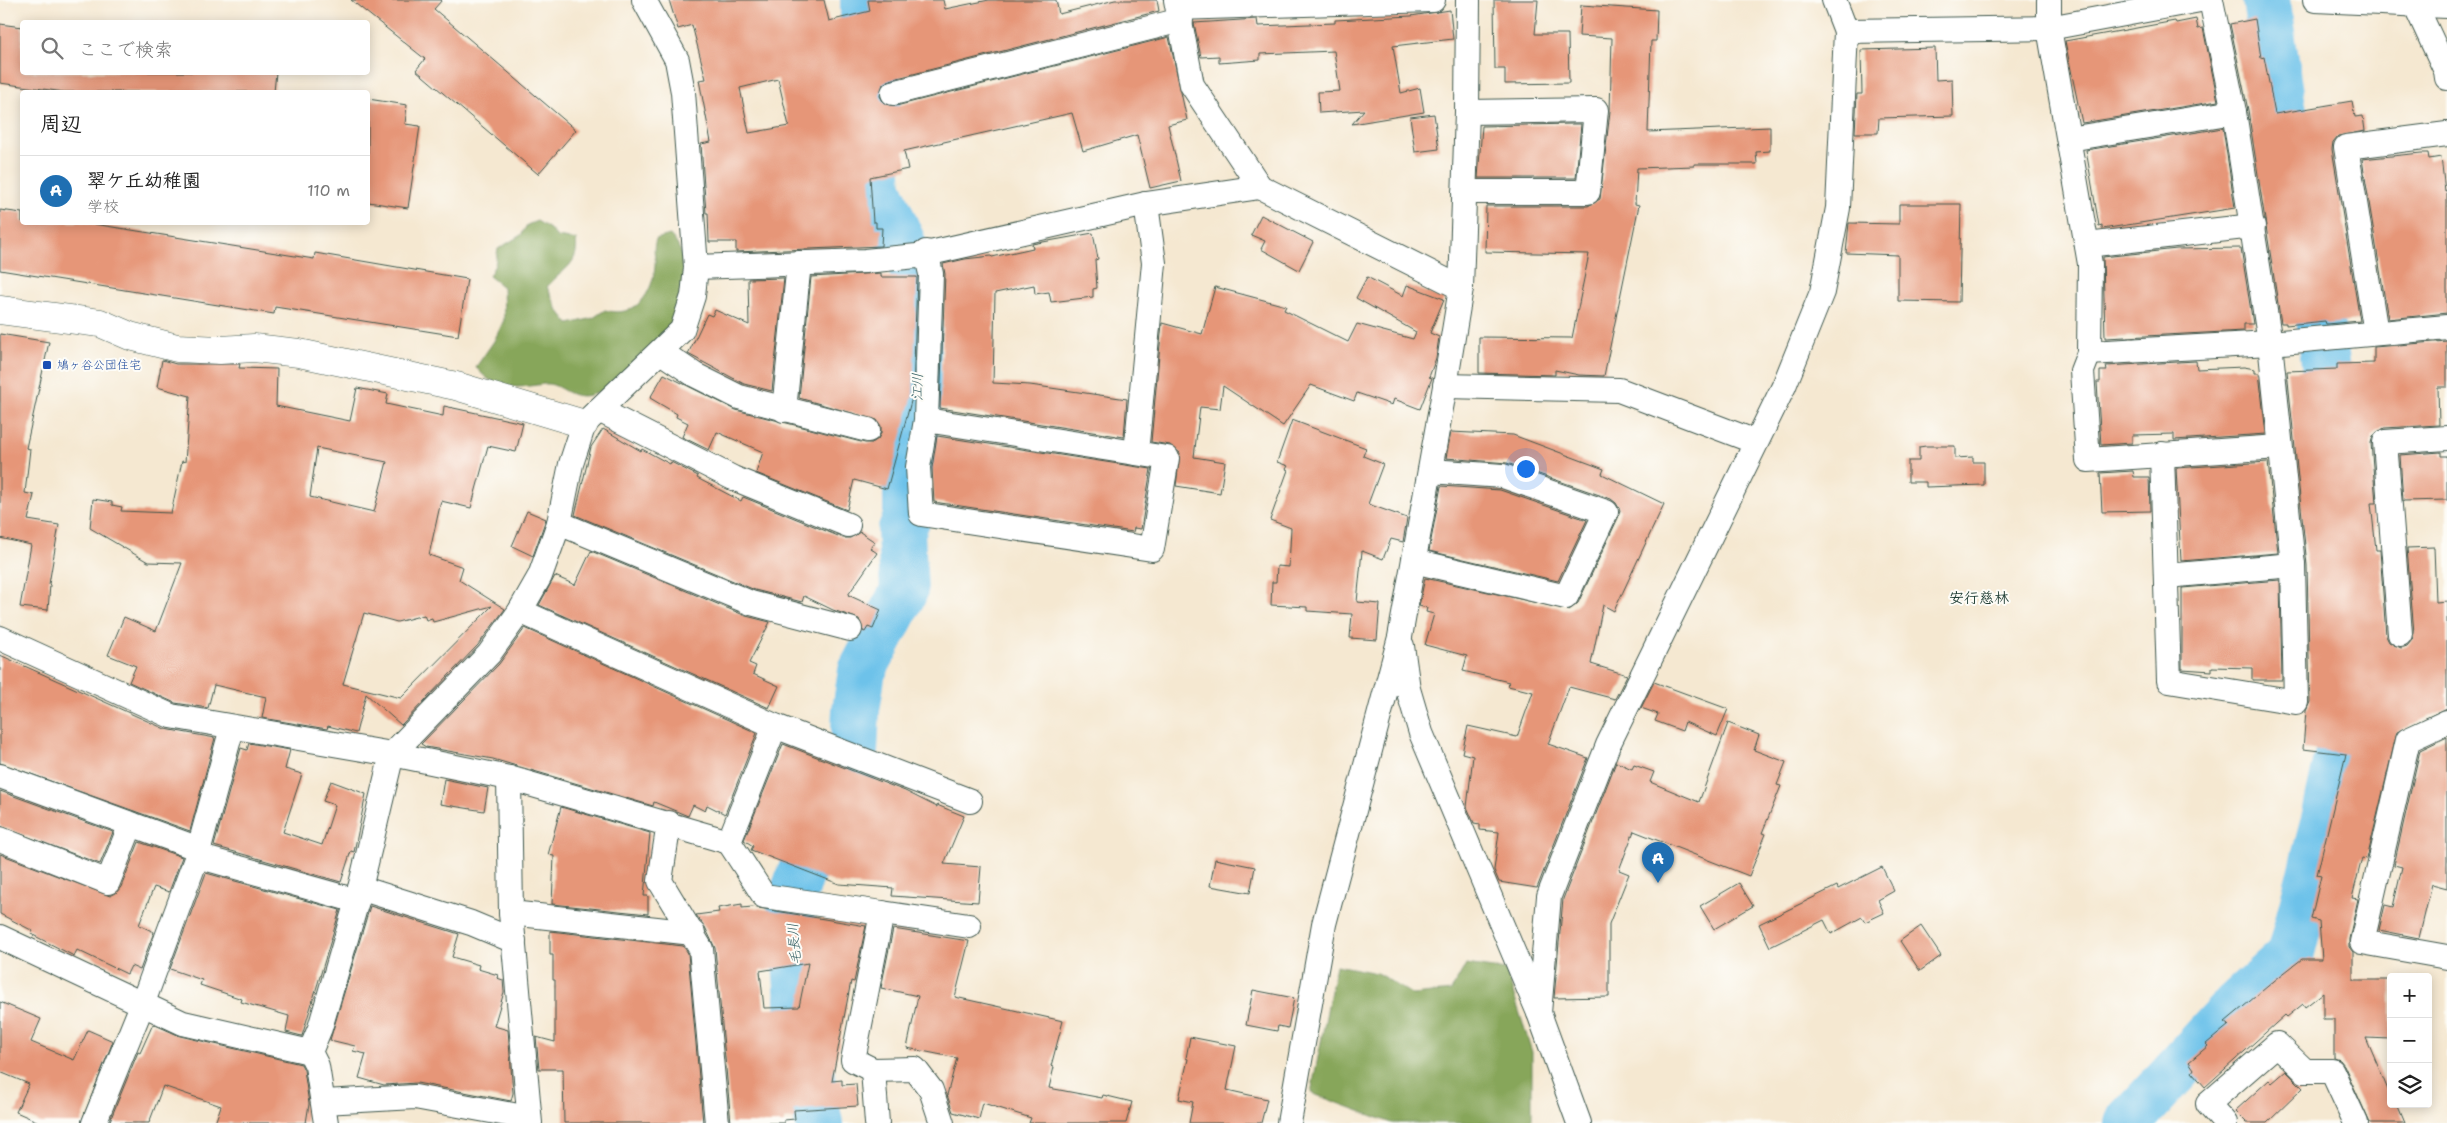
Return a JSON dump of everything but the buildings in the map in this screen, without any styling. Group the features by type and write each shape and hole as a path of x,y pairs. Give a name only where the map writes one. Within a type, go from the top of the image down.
{"street":[{"path":"509,778 511,913 530,1120 415,1097 325,1113 317,1066 310,1052 320,1028 359,894 392,754 489,654 520,611 540,576 559,523 572,464 592,417 682,330 693,296 696,267 684,92 677,60 644,0"},
{"path":"893,93 1178,9 1433,0"},
{"path":"1289,1123 1324,924 1400,637 1461,288 1467,112 1468,0"},
{"path":"1539,1013 1549,896 1608,745 1784,386 1822,292 1838,208 1846,31 1834,0"},
{"path":"2049,0 2049,28 2090,264 2089,353 2082,371 2088,460 2279,446"},
{"path":"1846,31 2049,28 2200,0"},
{"path":"2162,454 2169,681 2296,702 2293,565 2279,446 2270,343 2234,112 2211,0"},
{"path":"2315,0 2413,2 2447,6"},
{"path":"2413,2 2446,71 2447,78"},
{"path":"1178,9 1192,85 1260,187 1461,288"},
{"path":"1464,192 1588,192 1596,110 1467,112"},
{"path":"2068,139 2234,112"},
{"path":"2376,333 2346,147 2447,134"},
{"path":"696,267 865,261 917,256 926,252 1146,204 1260,187"},
{"path":"1136,453 1154,263 1146,204"},
{"path":"2087,246 2253,226"},
{"path":"926,252 931,274 926,420 918,467 921,514 1152,549 1167,458 926,420"},
{"path":"784,410 799,264"},
{"path":"0,310 100,323 130,336 177,348 220,350 254,348 299,353 592,417 733,478 848,524"},
{"path":"2089,353 2270,343 2447,327"},
{"path":"661,352 695,375 739,398 868,430"},
{"path":"1445,386 1619,390 1756,442"},
{"path":"2400,634 2385,442 2447,438"},
{"path":"1414,561 1566,597 1606,512 1503,476 1430,471"},
{"path":"559,523 750,602 850,629"},
{"path":"2166,576 2293,565"},
{"path":"520,611 775,726 970,800"},
{"path":"1400,637 1408,689 1421,733 1539,1013 1579,1123"},
{"path":"0,638 170,716 392,754 509,778 730,842 764,896 969,926"},
{"path":"2447,722 2408,740 2362,942 2447,957"},
{"path":"730,842 775,726"},
{"path":"94,1123 142,1005 198,853 232,728"},
{"path":"0,776 131,824 198,853 471,923 514,941"},
{"path":"669,823 660,881 701,949 717,1123"},
{"path":"0,839 108,882 131,824"},
{"path":"511,913 693,933"},
{"path":"882,913 852,1060 873,1070 915,1069 931,1090 942,1123"},
{"path":"0,937 183,1023 310,1052"},
{"path":"2225,1123 2208,1104 2277,1044 2305,1071 2332,1071 2356,1123"},
{"path":"873,1070 877,1123"}],"green space":[{"path":"537,221 550,229 557,237 576,240 575,256 572,261 547,287 558,310 569,324 593,318 605,310 616,312 625,311 633,307 646,295 651,286 654,276 654,247 656,239 670,235 679,247 685,274 684,289 680,304 667,331 655,345 618,379 604,390 594,394 578,396 550,384 525,387 507,386 491,381 476,367 494,341 504,320 503,287 489,276 495,265 498,249 521,235 527,225"},
{"path":"1466,964 1506,970 1532,1052 1532,1119 1529,1123 1392,1123 1311,1093 1336,965 1377,973 1413,995 1451,991"}],"waterway":[{"name":"江川","path":"819,1123 813,1094 808,1049 799,1046 799,1000 791,902 816,830 853,772 856,710 862,671 904,591 901,532 907,518 907,472 916,419 918,280 878,188 875,144 877,72 864,35 864,0"},
{"path":"2266,0 2282,106 2297,175"},
{"path":"2313,256 2333,435"},
{"path":"2128,1123 2237,1004 2290,956 2326,815 2339,753 2347,689"}],"place":[{"name":"鳩ヶ谷公団住宅","path":"47,365"},
{"name":"翠ケ丘幼稚園","path":"1658,883"}],"district":[{"name":"安行慈林","path":"1979,598"}],"water label":[{"name":"毛長川","path":"794,944"}]}
